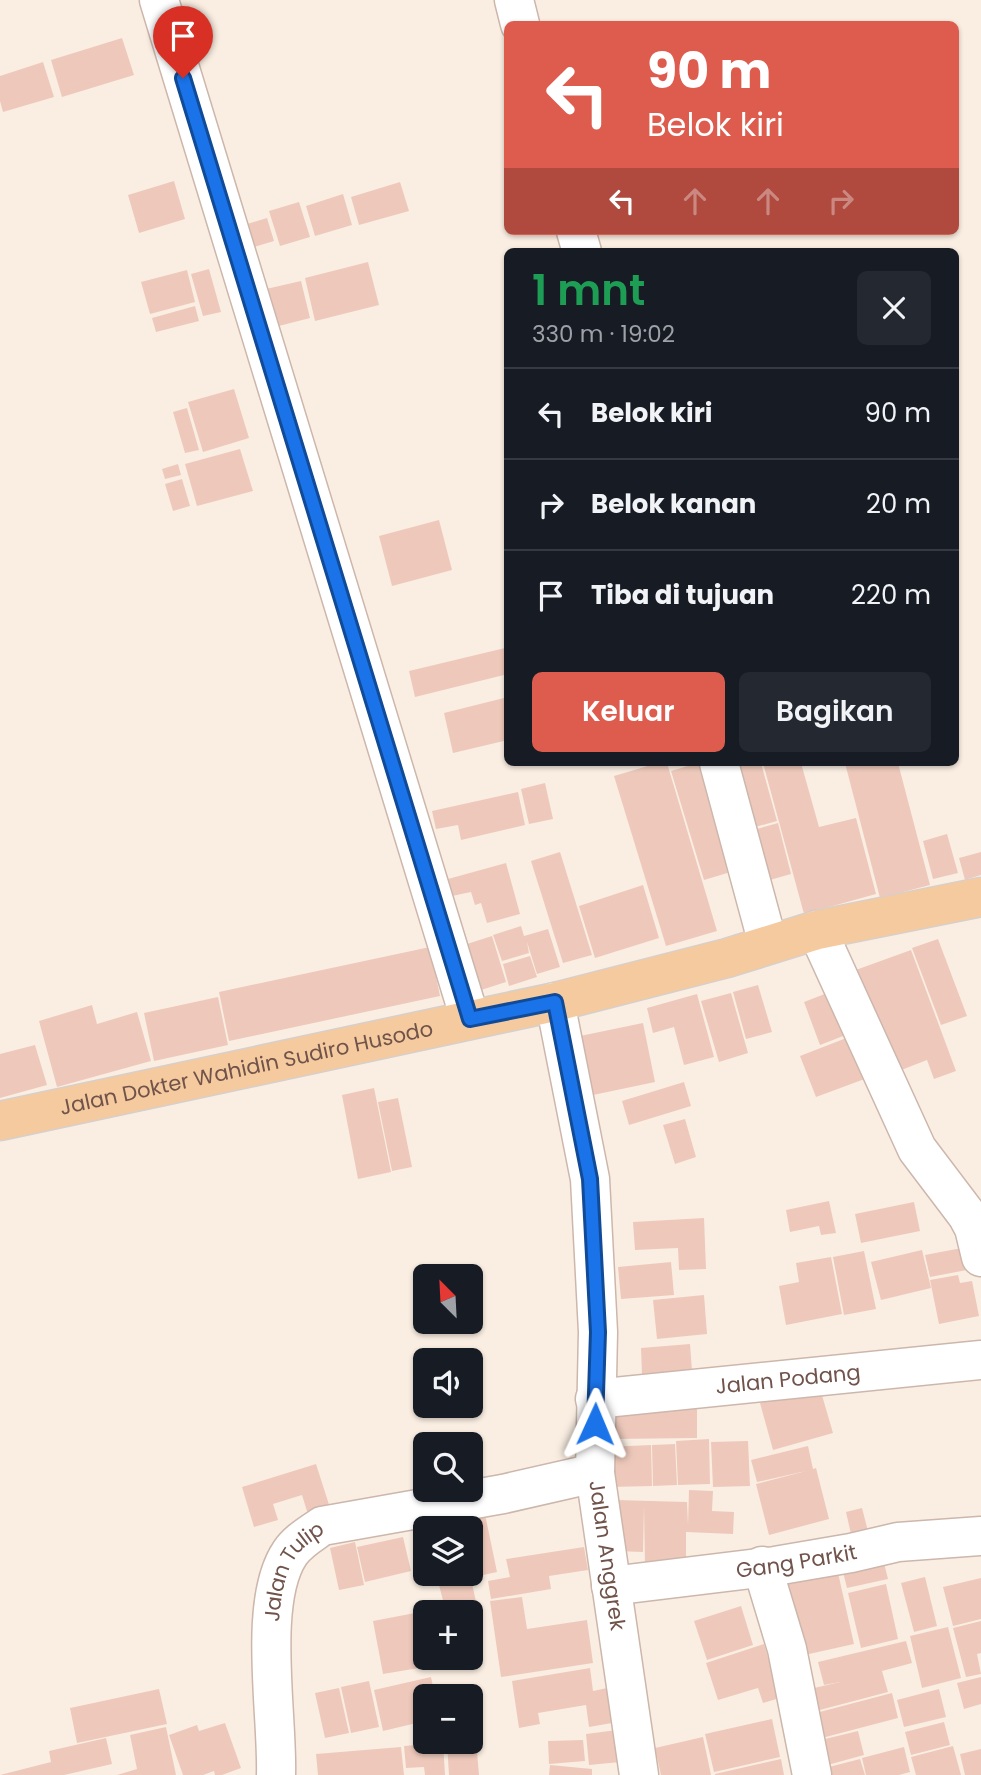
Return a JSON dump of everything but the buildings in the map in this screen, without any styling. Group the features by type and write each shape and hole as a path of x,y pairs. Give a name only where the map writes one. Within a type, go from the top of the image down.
{"main road":[{"name":"Jalan Dokter Wahidin Sudiro Husodo","path":"0,1121 555,1002 727,958 817,930 981,897"}],"street":[{"path":"159,0 470,1019"},
{"path":"514,0 519,21"},
{"path":"720,766 768,944"},
{"path":"817,930 917,1149 967,1215 974,1228 981,1257"},
{"name":"Jalan Anggrek","path":"555,1002 590,1179 598,1332 594,1473 639,1775"},
{"name":"Jalan Podang","path":"595,1399 981,1360"},
{"name":"Jalan Tulip","path":"276,1775 271,1622 274,1590 289,1554 303,1539 323,1526 503,1494 594,1473"},
{"name":"Gang Parkit","path":"611,1586 676,1580 851,1553 898,1542 981,1536"},
{"path":"762,1566 788,1649 812,1775"}],"route":[{"path":"183,78 470,1019 555,1002 590,1179 598,1332 595,1424"}]}
